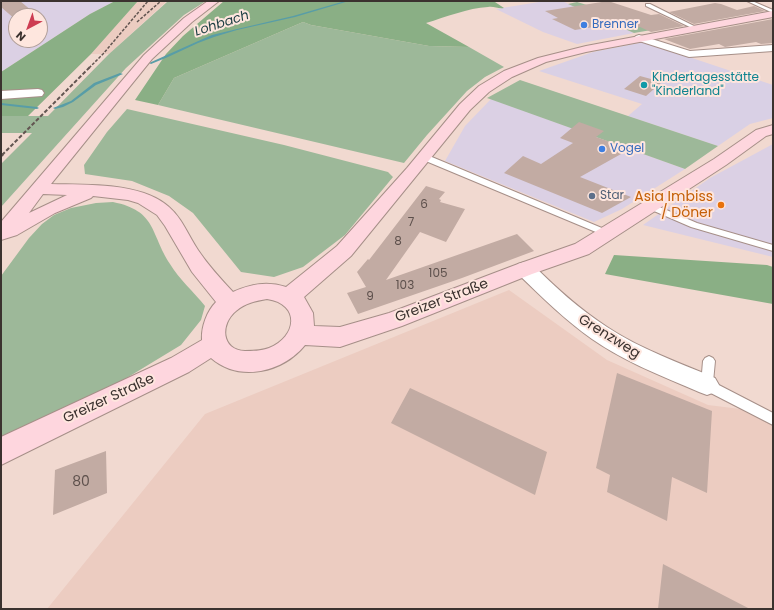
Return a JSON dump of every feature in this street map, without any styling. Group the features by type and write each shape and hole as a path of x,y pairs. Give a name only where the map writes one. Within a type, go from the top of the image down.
{"main road":[{"path":"1,236 38,189 148,57 188,20 214,1"},
{"path":"290,297 344,251 465,107 484,89 508,74 542,60 639,38 773,13"},
{"name":"Greizer Straße","path":"300,335 340,337 394,320 525,269 582,249 720,162 761,133 773,129"},
{"path":"38,189 127,194 141,198 158,207 168,217 194,261 230,303"},
{"path":"1,236 49,209 94,192"},
{"path":"267,291 279,292 290,297 298,304 302,313 303,324 300,335 291,346 279,355 264,361 248,362 234,360 222,353 215,344 213,333 215,322 221,312 230,303 241,296 254,292 267,291"},
{"name":"Greizer Straße","path":"1,451 180,365 215,344"}],"street":[{"path":"639,38 689,54 773,48"},
{"path":"1,95 38,93"},
{"name":"Grenzweg","path":"525,269 568,310 611,341 640,357 707,385"}],"lane":[{"path":"749,1 773,13"},
{"path":"648,5 696,28"},
{"path":"418,164 606,233"},
{"path":"650,206 694,225 773,248"},
{"path":"709,361 707,385 773,419"}],"shaded area":[{"path":"1,1 115,1 90,14 48,41 48,8 8,8 8,48 38,48 1,72"},
{"path":"138,1 167,1 109,54 91,54"},
{"path":"545,1 562,1 634,33 577,44 543,32 496,9"},
{"path":"644,42 773,85 773,118 750,124 718,146 628,116 642,104 539,71 593,52"},
{"path":"491,99 685,169 622,209 594,222 445,161 465,126"},
{"path":"773,144 773,257 643,225 710,178"},
{"path":"509,290 607,360 708,405 773,413 773,609 47,609 205,414"}],"green space":[{"path":"115,1 138,1 91,54 28,116 1,116 1,72 38,48 48,48 48,41 90,14"},
{"path":"206,1 184,15 126,68 1,207 1,164 32,133 1,133 1,116 48,116 109,54 167,2"},
{"path":"224,1 499,1 495,2 504,8 490,7 473,9 426,23 469,47 429,46 311,25 303,22 174,78 158,105 135,100 166,54 183,36"},
{"path":"577,2 663,28 634,33 568,4"},
{"path":"303,22 311,25 429,46 469,47 504,67 485,77 467,91 404,163 158,105 174,78"},
{"path":"520,80 718,146 685,169 487,98"},
{"path":"127,109 284,145 388,172 393,177 345,235 303,267 274,277 241,272 193,213 169,196 132,181 85,174 84,165 107,132"},
{"path":"113,202 138,211 145,217 174,270 205,306 201,320 181,345 120,382 1,440 1,276 29,238 42,224 54,215 71,208 96,203"},
{"path":"614,255 767,265 773,267 773,304 605,274"}],"building":[{"path":"1,1 20,1 28,8 8,8 8,13 1,7"},
{"path":"608,1 651,15 659,14 684,26 651,32 640,27 631,29 618,23 575,30 552,19 558,18 545,11"},
{"path":"715,3 737,10 754,6 765,11 694,24 669,12"},
{"path":"773,19 773,43 761,44 756,42 725,47 719,44 690,49 664,39"},
{"name":"Kindertagesstätte \"Kinderland\"","path":"640,76 662,82 646,96 624,89"},
{"path":"579,122 604,131 596,137 630,149 580,177 631,197 602,213 504,173 523,156 541,164 573,143 560,138"},
{"path":"426,186 445,192 439,199 441,200 440,202 465,209 446,242 420,232 386,280 517,234 534,251 358,314 347,293 366,287 357,272 368,259 369,260"},
{"path":"617,373 712,411 707,493 672,477 667,521 607,492 610,475 596,468"},
{"path":"410,388 547,452 535,495 391,423"},
{"path":"106,451 107,493 53,515 55,470"},
{"path":"663,564 750,609 658,609"}],"waterway":[{"name":"Lohbach","path":"151,63 213,36 237,29 294,17 348,1"},
{"name":"Lohbach","path":"55,108 67,104 95,84 121,74"},
{"name":"Lohbach","path":"1,104 37,108"}],"railway":[{"path":"1,156 103,54 148,1"},
{"path":"137,22 161,1"}],"place":[{"name":"Brenner","path":"584,25"},
{"name":"Kindertagesstätte \"Kinderland\"","path":"644,85"},
{"name":"Vogel","path":"602,149"},
{"name":"Star","path":"592,196"},
{"name":"Asia Imbiss / Döner","path":"721,205"}]}
